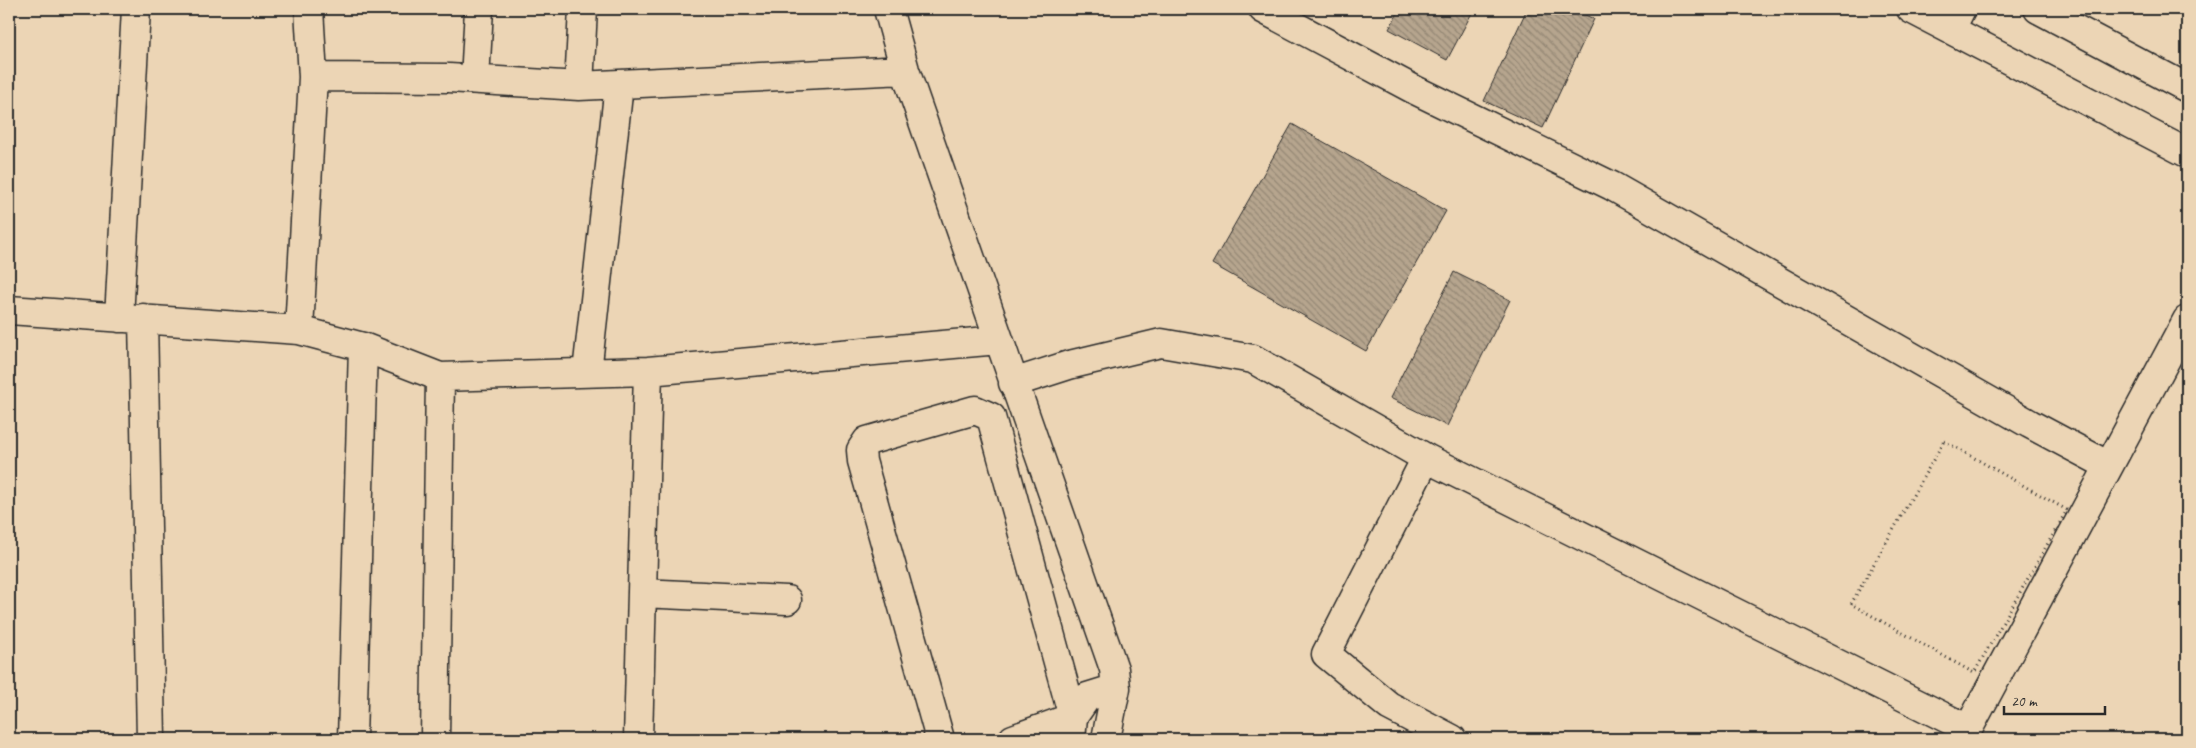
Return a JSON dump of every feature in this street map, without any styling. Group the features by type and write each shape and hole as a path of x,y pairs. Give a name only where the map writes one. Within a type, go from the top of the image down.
{"street":[{"path":"136,9 131,318 152,739"},
{"path":"299,330 313,77 309,9"},
{"path":"475,79 479,9"},
{"path":"579,86 584,9"},
{"path":"888,9 906,70 1114,669 1116,688 1106,739"},
{"path":"1263,9 1416,90 1612,186 2030,424 2109,466"},
{"path":"1911,9 1956,19 2187,153"},
{"path":"2038,9 2187,88"},
{"path":"313,77 475,79 579,86 906,70"},
{"path":"588,372 619,85"},
{"path":"9,310 299,330 363,347 440,377 648,371 999,340"},
{"path":"1013,382 1069,365 1162,343 1253,360 1426,458 1966,734 2187,320"},
{"path":"352,739 363,347"},
{"path":"638,739 648,371"},
{"path":"435,739 440,377"},
{"path":"940,739 862,461 861,450 867,441 975,410 991,417 1072,728"},
{"path":"1426,458 1326,654 1389,706 1452,739"},
{"path":"642,593 787,600"},
{"path":"1072,728 1087,697 1116,688"},
{"path":"1013,739 1072,728"}],"path":[{"path":"1944,441 2067,510 1974,673 1851,604 1944,441"}],"building":[{"path":"1400,9 1474,9 1447,60 1389,29"},
{"path":"1527,9 1572,9 1594,19 1543,128 1484,101"},
{"path":"1292,124 1446,211 1366,351 1212,264"},
{"path":"1454,272 1510,300 1447,426 1390,398"}]}
